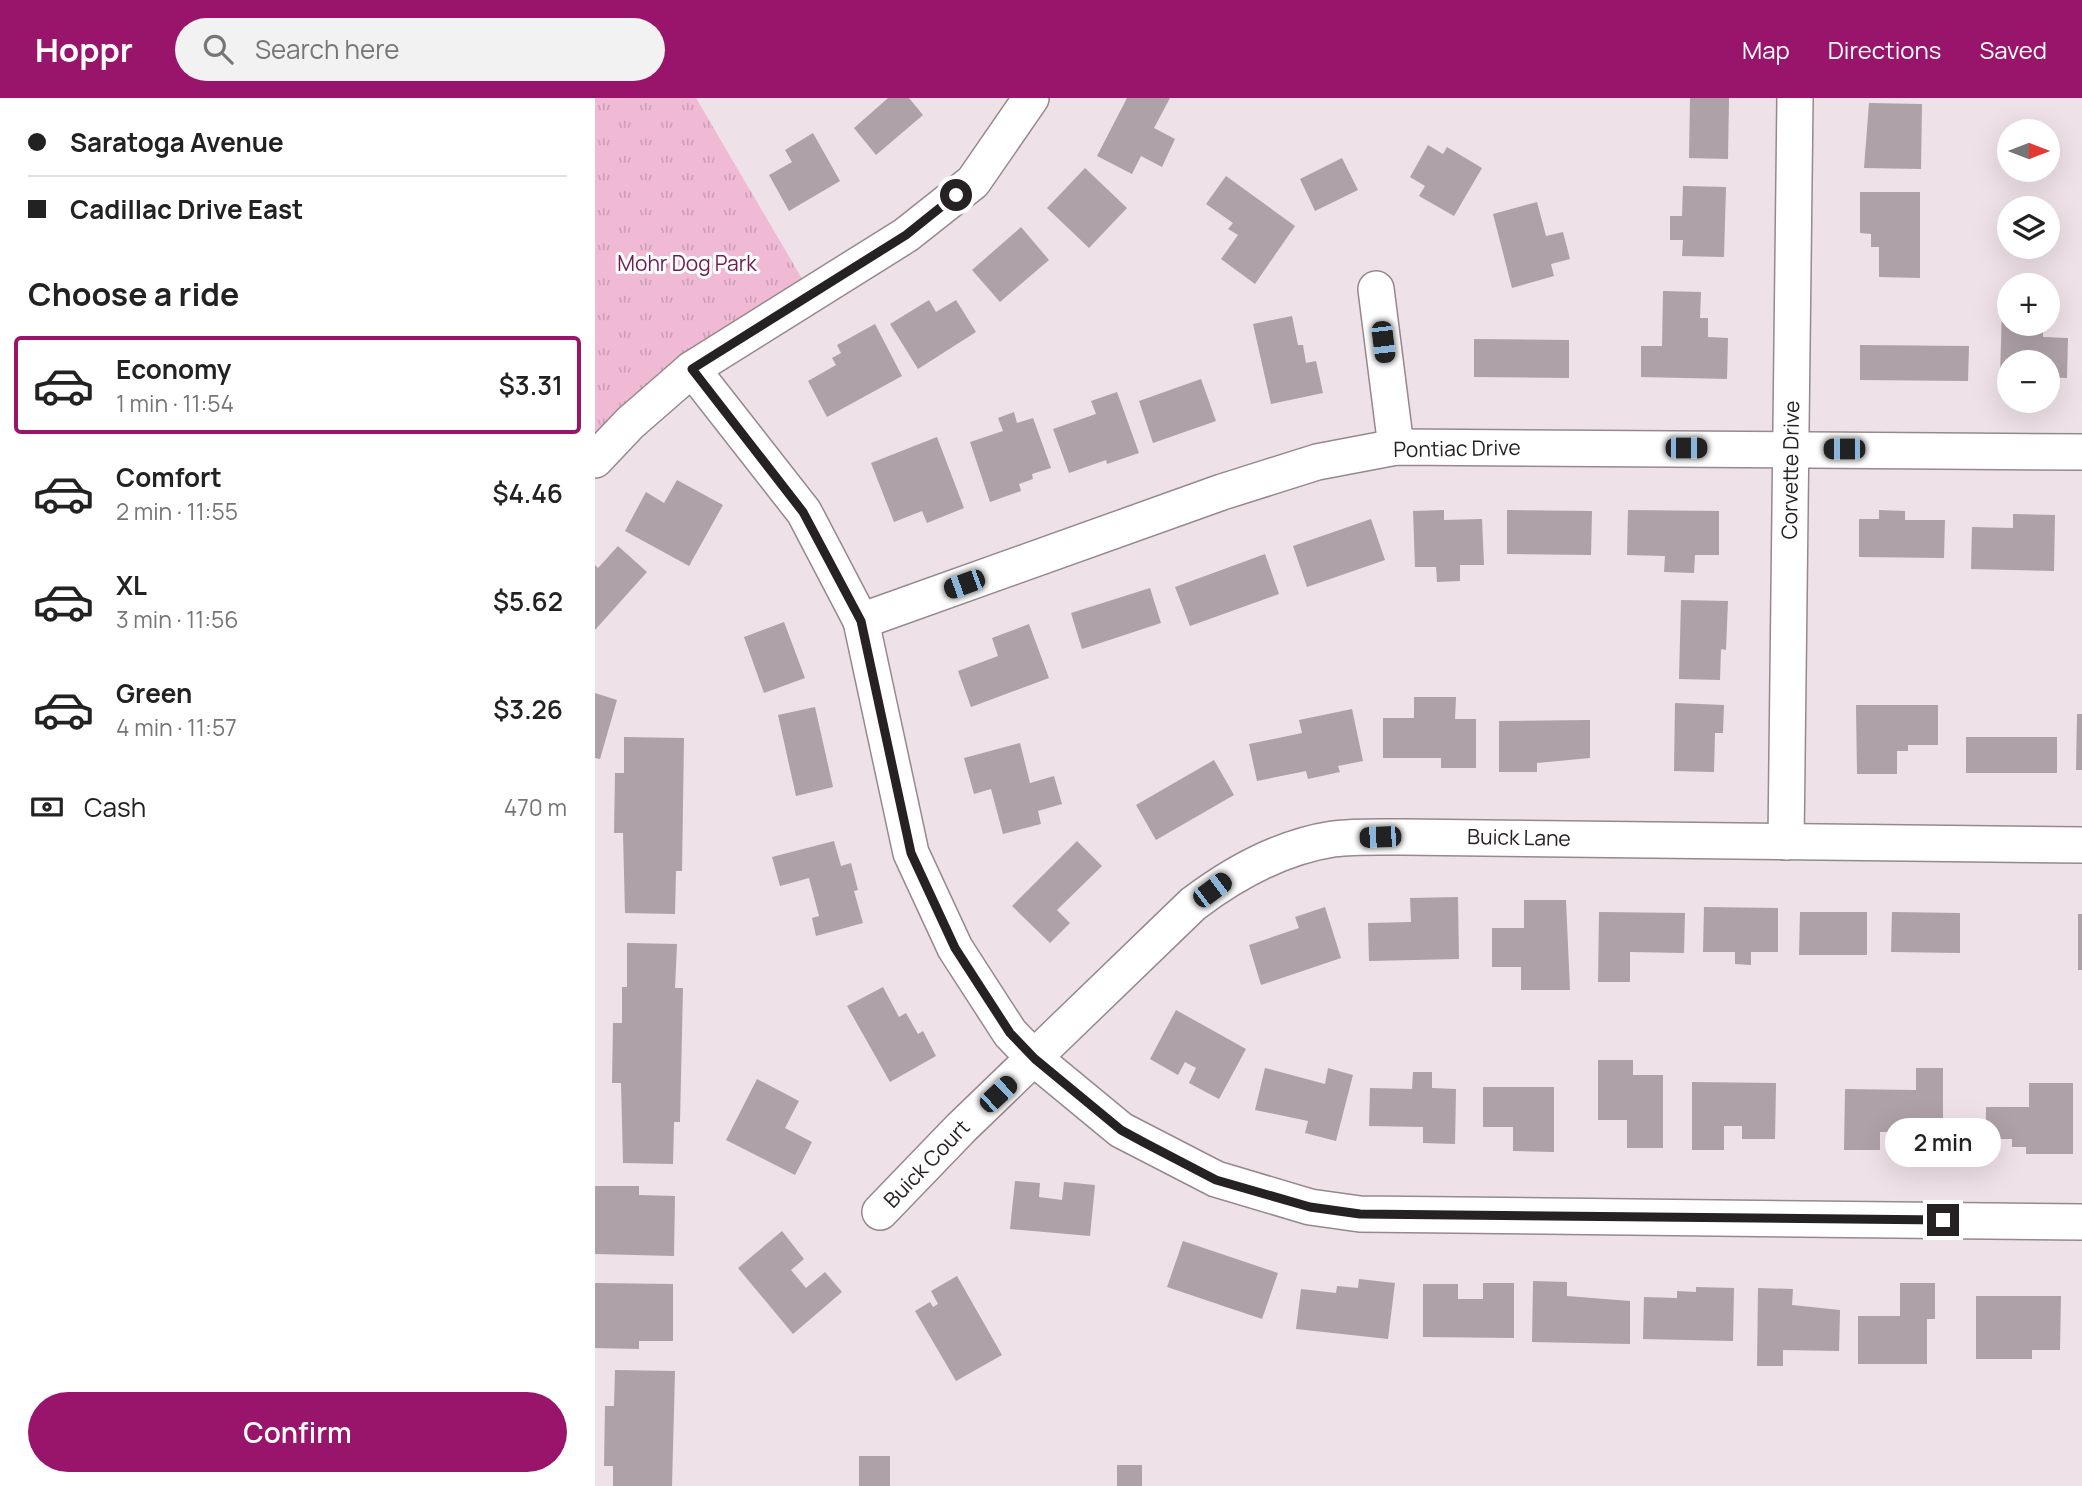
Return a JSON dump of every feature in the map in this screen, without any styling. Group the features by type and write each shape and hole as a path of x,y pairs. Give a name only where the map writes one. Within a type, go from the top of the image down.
{"street":[{"path":"595,460 629,423 692,369 906,235 973,182 1031,98"},
{"name":"Corvette Drive","path":"1786,842 1795,98"},
{"path":"1376,289 1396,447"},
{"path":"692,369 803,512 861,621 911,853 955,948 1010,1033 1035,1059 1121,1130 1216,1180 1310,1207 1360,1214 2082,1222"},
{"name":"Pontiac Drive","path":"861,621 1222,492 1317,462 1396,447 2082,452"},
{"name":"Buick Lane","path":"1035,1059 1193,904 1230,876 1289,850 1334,839 1403,837 2082,845"},
{"name":"Buick Court","path":"880,1212 961,1128 1035,1059"}],"green space":[{"name":"Mohr Dog Park","path":"595,98 696,98 811,294 595,460"}],"building":[{"path":"888,98 909,98 923,115 876,155 854,128"},
{"path":"1127,98 1170,98 1154,128 1175,139 1162,167 1141,156 1132,174 1097,156"},
{"path":"1690,98 1729,98 1728,159 1689,158"},
{"path":"1869,103 1922,104 1921,169 1864,168"},
{"path":"813,133 840,181 789,211 769,175 792,162 785,150"},
{"path":"1428,145 1443,154 1447,147 1482,168 1454,216 1419,196 1425,186 1410,177"},
{"path":"1342,158 1358,190 1315,211 1300,179"},
{"path":"1085,168 1127,208 1089,248 1047,208"},
{"path":"1226,176 1295,226 1255,284 1221,259 1238,235 1228,229 1233,223 1206,204"},
{"path":"1683,186 1726,187 1724,257 1682,256 1683,240 1670,240 1670,216 1682,216"},
{"path":"1860,192 1920,192 1920,278 1879,277 1879,247 1871,247 1871,234 1860,233"},
{"path":"1537,202 1546,236 1563,232 1570,259 1551,264 1554,276 1512,288 1493,214"},
{"path":"1021,227 1049,260 1000,302 972,270"},
{"path":"1663,291 1701,292 1700,318 1708,318 1708,337 1728,338 1727,379 1641,377 1641,346 1662,346"},
{"path":"929,300 936,312 956,300 976,332 918,369 890,324"},
{"path":"1292,316 1298,345 1303,345 1306,363 1316,361 1323,393 1271,404 1253,324"},
{"path":"875,324 902,376 827,417 808,381 836,365 832,358 841,353 837,345"},
{"path":"2001,336 2068,338 2067,378 2060,378 2060,350 2001,350"},
{"path":"1474,339 1569,340 1569,378 1474,377"},
{"path":"1860,345 1969,346 1968,381 1860,380"},
{"path":"1201,379 1216,421 1153,443 1139,401"},
{"path":"1117,392 1139,453 1107,464 1106,460 1069,473 1053,429 1096,414 1091,401"},
{"path":"1014,412 1017,423 1033,418 1051,468 1032,474 1033,479 1019,484 1021,491 990,502 970,442 1003,431 998,418"},
{"path":"937,437 964,508 927,523 922,511 894,522 871,463"},
{"path":"677,480 723,505 689,566 625,531 646,492 664,503"},
{"path":"1444,510 1444,520 1482,519 1484,565 1460,565 1460,581 1437,582 1436,567 1415,567 1413,511"},
{"path":"1507,510 1592,511 1591,555 1507,554"},
{"path":"1628,510 1719,511 1719,555 1695,555 1694,573 1664,572 1665,556 1627,555"},
{"path":"1879,510 1905,511 1905,520 1945,520 1944,558 1859,557 1859,519 1879,519"},
{"path":"2013,514 2055,515 2054,571 1971,569 1972,527 2013,528"},
{"path":"1371,519 1385,560 1307,587 1293,546"},
{"path":"618,546 647,572 595,630 595,565 598,568"},
{"path":"1265,554 1279,594 1190,626 1175,587"},
{"path":"1150,588 1161,623 1082,649 1071,613"},
{"path":"1681,600 1728,601 1726,650 1721,649 1720,680 1679,679"},
{"path":"784,622 805,678 764,693 744,637"},
{"path":"1029,624 1049,678 971,707 958,671 998,656 992,638"},
{"path":"595,693 617,700 600,759 595,758"},
{"path":"1414,697 1456,697 1455,719 1476,719 1476,768 1441,768 1441,758 1383,758 1383,718 1414,718"},
{"path":"1675,703 1724,705 1723,733 1715,733 1714,772 1674,771"},
{"path":"1856,705 1938,705 1938,745 1908,745 1908,751 1897,751 1897,774 1857,774"},
{"path":"815,707 833,787 796,796 778,715"},
{"path":"1352,709 1363,761 1338,766 1340,772 1308,779 1306,771 1257,781 1249,744 1302,733 1299,720"},
{"path":"2077,714 2082,714 2082,770 2076,770"},
{"path":"1590,720 1590,758 1537,763 1537,772 1499,772 1499,721"},
{"path":"624,737 684,738 682,871 676,871 675,914 625,913 623,833 614,833 615,773 624,773"},
{"path":"1966,737 2057,737 2057,773 1966,773"},
{"path":"1020,743 1030,783 1054,776 1062,804 1038,811 1041,824 1003,834 991,789 974,794 964,758"},
{"path":"1214,760 1234,795 1156,840 1136,805"},
{"path":"834,841 841,866 851,863 858,890 854,891 863,923 816,936 812,918 819,916 809,878 780,886 772,857"},
{"path":"1077,841 1102,866 1057,910 1070,923 1050,943 1012,906"},
{"path":"1458,897 1459,959 1369,961 1368,923 1411,922 1410,898"},
{"path":"1524,900 1566,900 1570,990 1521,990 1521,967 1492,967 1492,928 1524,928"},
{"path":"1325,907 1341,958 1261,985 1249,945 1299,928 1295,917"},
{"path":"1704,907 1778,908 1778,952 1751,952 1751,965 1735,964 1735,952 1703,952"},
{"path":"1599,912 1685,913 1684,953 1630,952 1630,982 1598,982"},
{"path":"1800,912 1867,912 1867,955 1799,955"},
{"path":"1892,912 1960,913 1960,953 1891,952"},
{"path":"2078,914 2082,914 2082,970 2078,970"},
{"path":"627,943 677,944 675,988 683,988 680,1122 674,1122 673,1164 623,1163 621,1083 612,1083 613,1023 622,1023 622,987 627,987"},
{"path":"883,987 899,1017 906,1013 918,1034 923,1031 936,1056 890,1082 847,1006"},
{"path":"1176,1010 1246,1049 1219,1099 1189,1083 1196,1068 1185,1062 1178,1075 1150,1059"},
{"path":"1598,1060 1633,1060 1633,1075 1663,1075 1663,1148 1627,1148 1627,1120 1598,1120"},
{"path":"1265,1068 1325,1084 1328,1068 1353,1075 1336,1141 1305,1133 1308,1121 1255,1110"},
{"path":"1916,1068 1943,1068 1943,1145 1905,1145 1905,1132 1880,1132 1880,1150 1844,1150 1845,1089 1916,1090"},
{"path":"1413,1072 1432,1072 1432,1088 1456,1089 1455,1144 1423,1143 1423,1127 1369,1126 1370,1088 1412,1089"},
{"path":"757,1079 799,1101 785,1128 812,1142 795,1175 726,1140"},
{"path":"1692,1082 1776,1083 1775,1139 1742,1139 1742,1126 1724,1126 1724,1150 1692,1150"},
{"path":"2029,1083 2073,1083 2073,1154 2026,1154 2026,1147 2012,1147 2012,1139 1986,1139 1986,1107 2029,1107"},
{"path":"1483,1087 1554,1087 1554,1152 1513,1151 1513,1127 1483,1127"},
{"path":"1015,1181 1040,1183 1039,1197 1062,1200 1064,1182 1095,1185 1090,1236 1010,1229"},
{"path":"595,1186 639,1186 639,1195 675,1196 674,1256 595,1254"},
{"path":"782,1231 804,1259 791,1270 806,1288 825,1272 842,1292 793,1334 738,1268"},
{"path":"1183,1241 1278,1273 1262,1319 1167,1287"},
{"path":"957,1276 1002,1355 956,1381 915,1311 930,1302 933,1307 938,1304 931,1291"},
{"path":"1359,1279 1395,1283 1388,1339 1296,1329 1301,1289 1336,1293 1337,1286 1358,1288"},
{"path":"1533,1281 1567,1282 1567,1296 1630,1301 1630,1344 1532,1342"},
{"path":"595,1283 673,1284 673,1341 639,1341 639,1349 595,1348"},
{"path":"1483,1283 1514,1283 1514,1338 1423,1337 1423,1284 1458,1284 1458,1299 1483,1299"},
{"path":"1900,1283 1935,1283 1935,1319 1927,1319 1927,1364 1858,1364 1858,1316 1900,1316"},
{"path":"1696,1287 1734,1288 1733,1341 1643,1339 1644,1297 1677,1298 1677,1291 1696,1292"},
{"path":"1758,1288 1793,1289 1792,1305 1840,1310 1839,1351 1783,1350 1783,1366 1757,1366"},
{"path":"1976,1296 2061,1296 2060,1350 2032,1350 2032,1359 1976,1359"},
{"path":"615,1370 675,1371 672,1486 613,1486 613,1466 604,1466 605,1406 614,1406"},
{"path":"859,1456 890,1456 890,1486 859,1486"},
{"path":"1117,1465 1142,1465 1142,1486 1117,1486"}],"route":[{"path":"956,195 906,235 692,369 803,512 861,621 911,853 955,948 1010,1033 1035,1059 1121,1130 1216,1180 1310,1207 1360,1214 1943,1220"}]}
